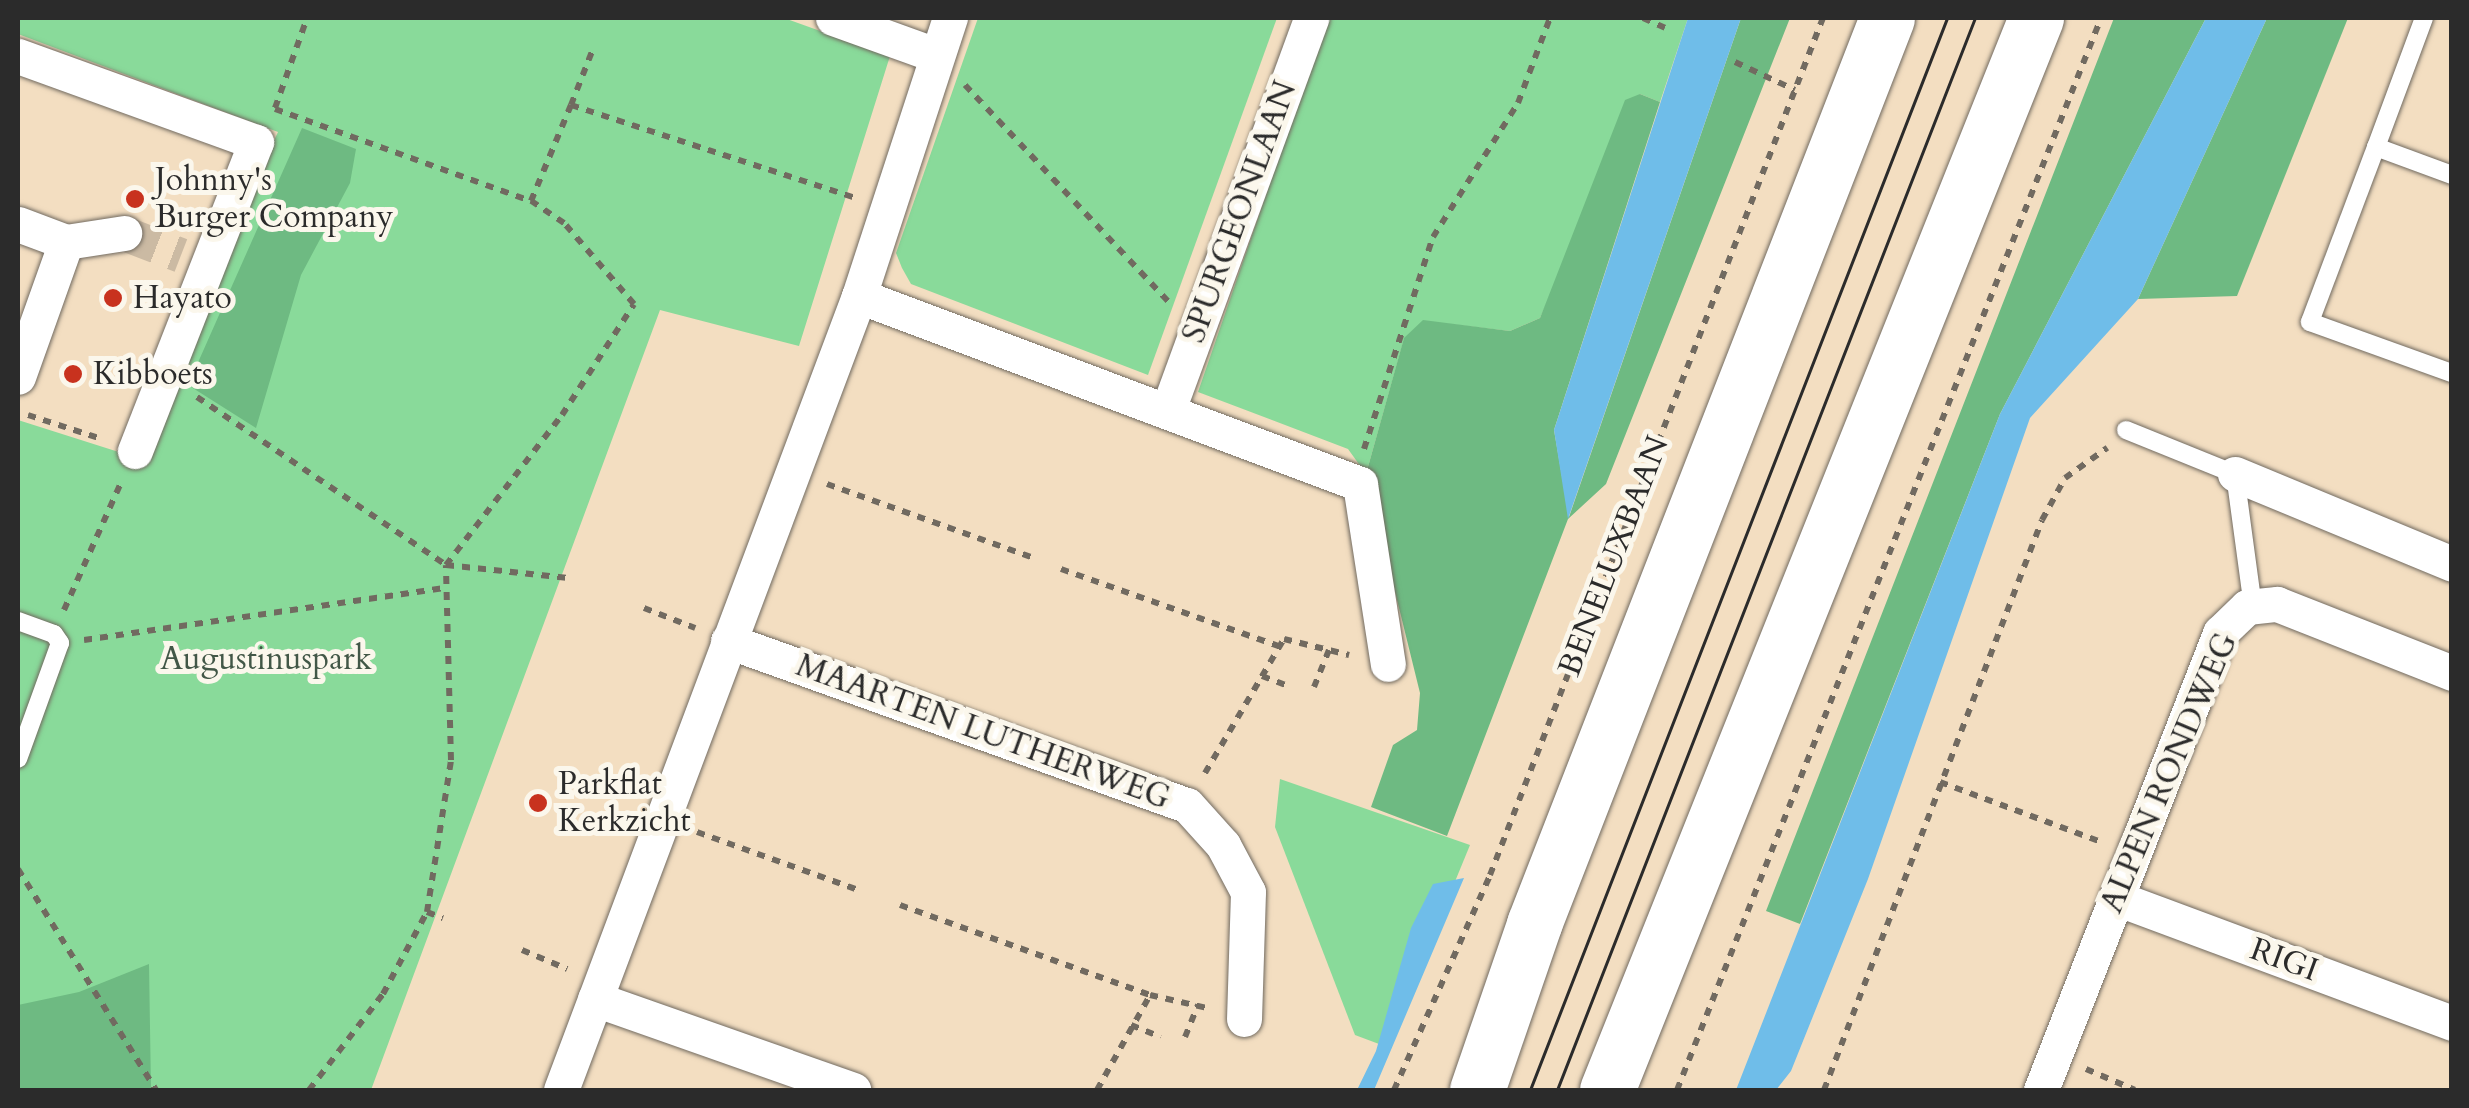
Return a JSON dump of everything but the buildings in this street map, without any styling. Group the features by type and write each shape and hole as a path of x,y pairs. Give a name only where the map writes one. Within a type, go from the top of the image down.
{"main road":[{"name":"BENELUXBAAN","path":"1478,1090 1534,924 1887,18"},
{"path":"1607,1090 2036,18"},
{"path":"1437,1090 1534,924"},
{"path":"1634,1090 1655,974"}],"street":[{"path":"833,18 936,55"},
{"path":"562,1090 660,819 859,296 950,18"},
{"name":"SPURGEONLAAN","path":"1169,407 1311,18"},
{"path":"18,56 256,142 194,260 164,375 135,451"},
{"path":"18,224 66,242 124,233"},
{"path":"18,377 66,242"},
{"path":"859,296 1346,474 1360,484 1388,664"},
{"path":"2235,474 2452,564"},
{"name":"ALPEN RONDWEG","path":"2040,1090 2220,633 2253,607 2278,604 2452,673"},
{"name":"MAARTEN LUTHERWEG","path":"728,642 1186,804 1224,845 1248,892 1244,1018"},
{"name":"RIGI","path":"2116,898 2452,1023"},
{"path":"598,991 853,1090"}],"lane":[{"path":"2424,18 2310,322 2452,374"},
{"path":"2376,147 2452,176"},
{"path":"2126,430 2235,474 2253,607"},
{"path":"18,621 57,639 18,759"}],"path":[{"path":"256,142 275,108 306,18"},
{"path":"1346,474 1361,458 1434,237 1518,103 1550,18"},
{"path":"1643,18 1665,28"},
{"name":"BENELUXBAAN","path":"1394,1090 1490,876 1823,18"},
{"path":"1677,1090 2101,18"},
{"path":"531,201 593,49"},
{"path":"936,55 1196,331"},
{"path":"1735,62 1795,90"},
{"path":"570,105 889,209"},
{"path":"275,108 531,201 564,224 634,304 562,415 446,565 451,760 428,912 383,994 309,1090"},
{"path":"164,375 446,565 568,578"},
{"path":"18,411 135,451 57,639"},
{"path":"1824,1090 2042,520 2066,478 2126,430"},
{"path":"792,472 1034,558"},
{"path":"1061,569 1279,646"},
{"path":"57,639 444,588"},
{"path":"644,608 728,642"},
{"path":"1186,804 1284,640 1388,664"},
{"path":"1314,687 1329,650"},
{"path":"1262,676 1290,687"},
{"path":"1940,782 2133,854"},
{"path":"660,819 860,891"},
{"path":"18,869 156,1090"},
{"path":"900,905 1150,995 1244,1018"},
{"path":"428,912 444,918"},
{"path":"522,950 598,991"},
{"path":"1097,1090 1150,995"},
{"path":"1185,1037 1198,1005"},
{"path":"1131,1025 1161,1037"},
{"path":"2054,1056 2135,1090"}],"green space":[{"name":"Augustinuspark","path":"18,18 784,18 890,56 799,346 660,310 371,1090 18,1090 18,420 125,454 278,132 18,34"},
{"path":"978,18 1277,18 1148,375 911,284 902,268 896,253"},
{"path":"1327,18 1688,18 1660,102 1640,94 1540,318 1510,331 1423,321 1404,339 1366,474 1348,449 1198,392"},
{"path":"1741,18 1790,18 1606,484 1568,519 1447,836 1371,807 1393,745 1417,730 1420,693 1366,474 1404,338 1423,320 1510,331 1540,318 1625,100 1640,94 1660,102 1554,430 1569,517"},
{"path":"2114,18 2206,18 2000,414 1800,924 1766,911"},
{"path":"2267,18 2348,18 2237,296 2138,299"},
{"path":"302,128 356,149 350,183 301,275 256,428 188,385"},
{"path":"1280,779 1470,845 1387,1047 1355,1035 1275,827"},
{"path":"149,964 151,1090 18,1090 18,1005 79,992"}],"water":[{"path":"1688,18 1741,18 1568,519 1554,430"},
{"path":"2206,18 2267,18 2138,299 2030,418 1868,879 1791,1071 1776,1090 1736,1090 2000,414"},
{"path":"1464,878 1374,1090 1357,1090 1376,1051 1411,928 1433,884"}],"tunnel":[{"path":"124,233 181,255"}],"tram line":[{"path":"1530,1090 1947,18"},
{"path":"1557,1090 1975,18"}],"place":[{"name":"Johnny's Burger Company","path":"135,199"},
{"name":"Hayato","path":"113,298"},
{"name":"Kibboets","path":"73,374"},
{"name":"Parkflat Kerkzicht","path":"538,803"}]}
